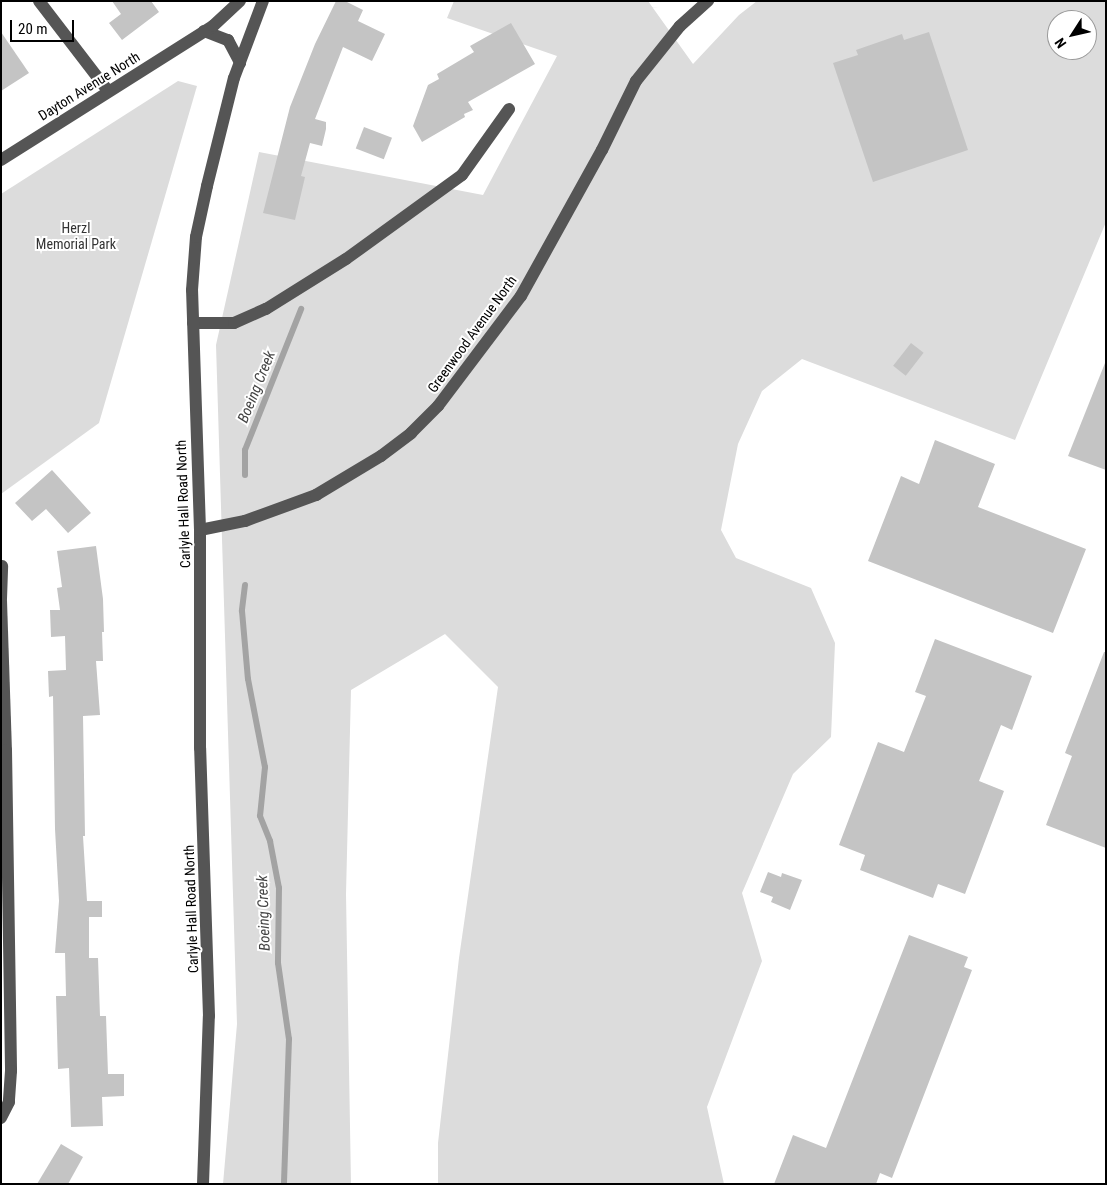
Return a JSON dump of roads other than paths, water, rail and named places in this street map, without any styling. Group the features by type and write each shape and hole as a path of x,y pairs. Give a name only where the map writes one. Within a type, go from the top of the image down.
{"street":[{"path":"39,1 108,91"},
{"name":"Dayton Avenue North","path":"1,160 204,31 240,1"},
{"name":"Carlyle Hall Road North","path":"203,1184 209,1016 200,748 200,530 192,290 196,237 207,186 240,63 263,1"},
{"name":"Greenwood Avenue North","path":"200,530 245,522 316,495 381,456 411,433 438,406 521,296 602,150 636,81 680,26 708,1"},
{"path":"204,31 228,40 240,63"},
{"path":"193,323 234,323 266,309 346,259 462,175 509,109"},
{"path":"1,1118 9,1102 11,1071 1,600 2,566"}],"waterway":[{"name":"Boeing Creek","path":"245,475 245,450 301,309"},
{"name":"Boeing Creek","path":"245,585 242,611 248,679 265,767 260,816 270,841 279,888 278,963 289,1039 284,1184"}],"park label":[{"name":"Herzl Memorial Park","path":"76,236"}]}
